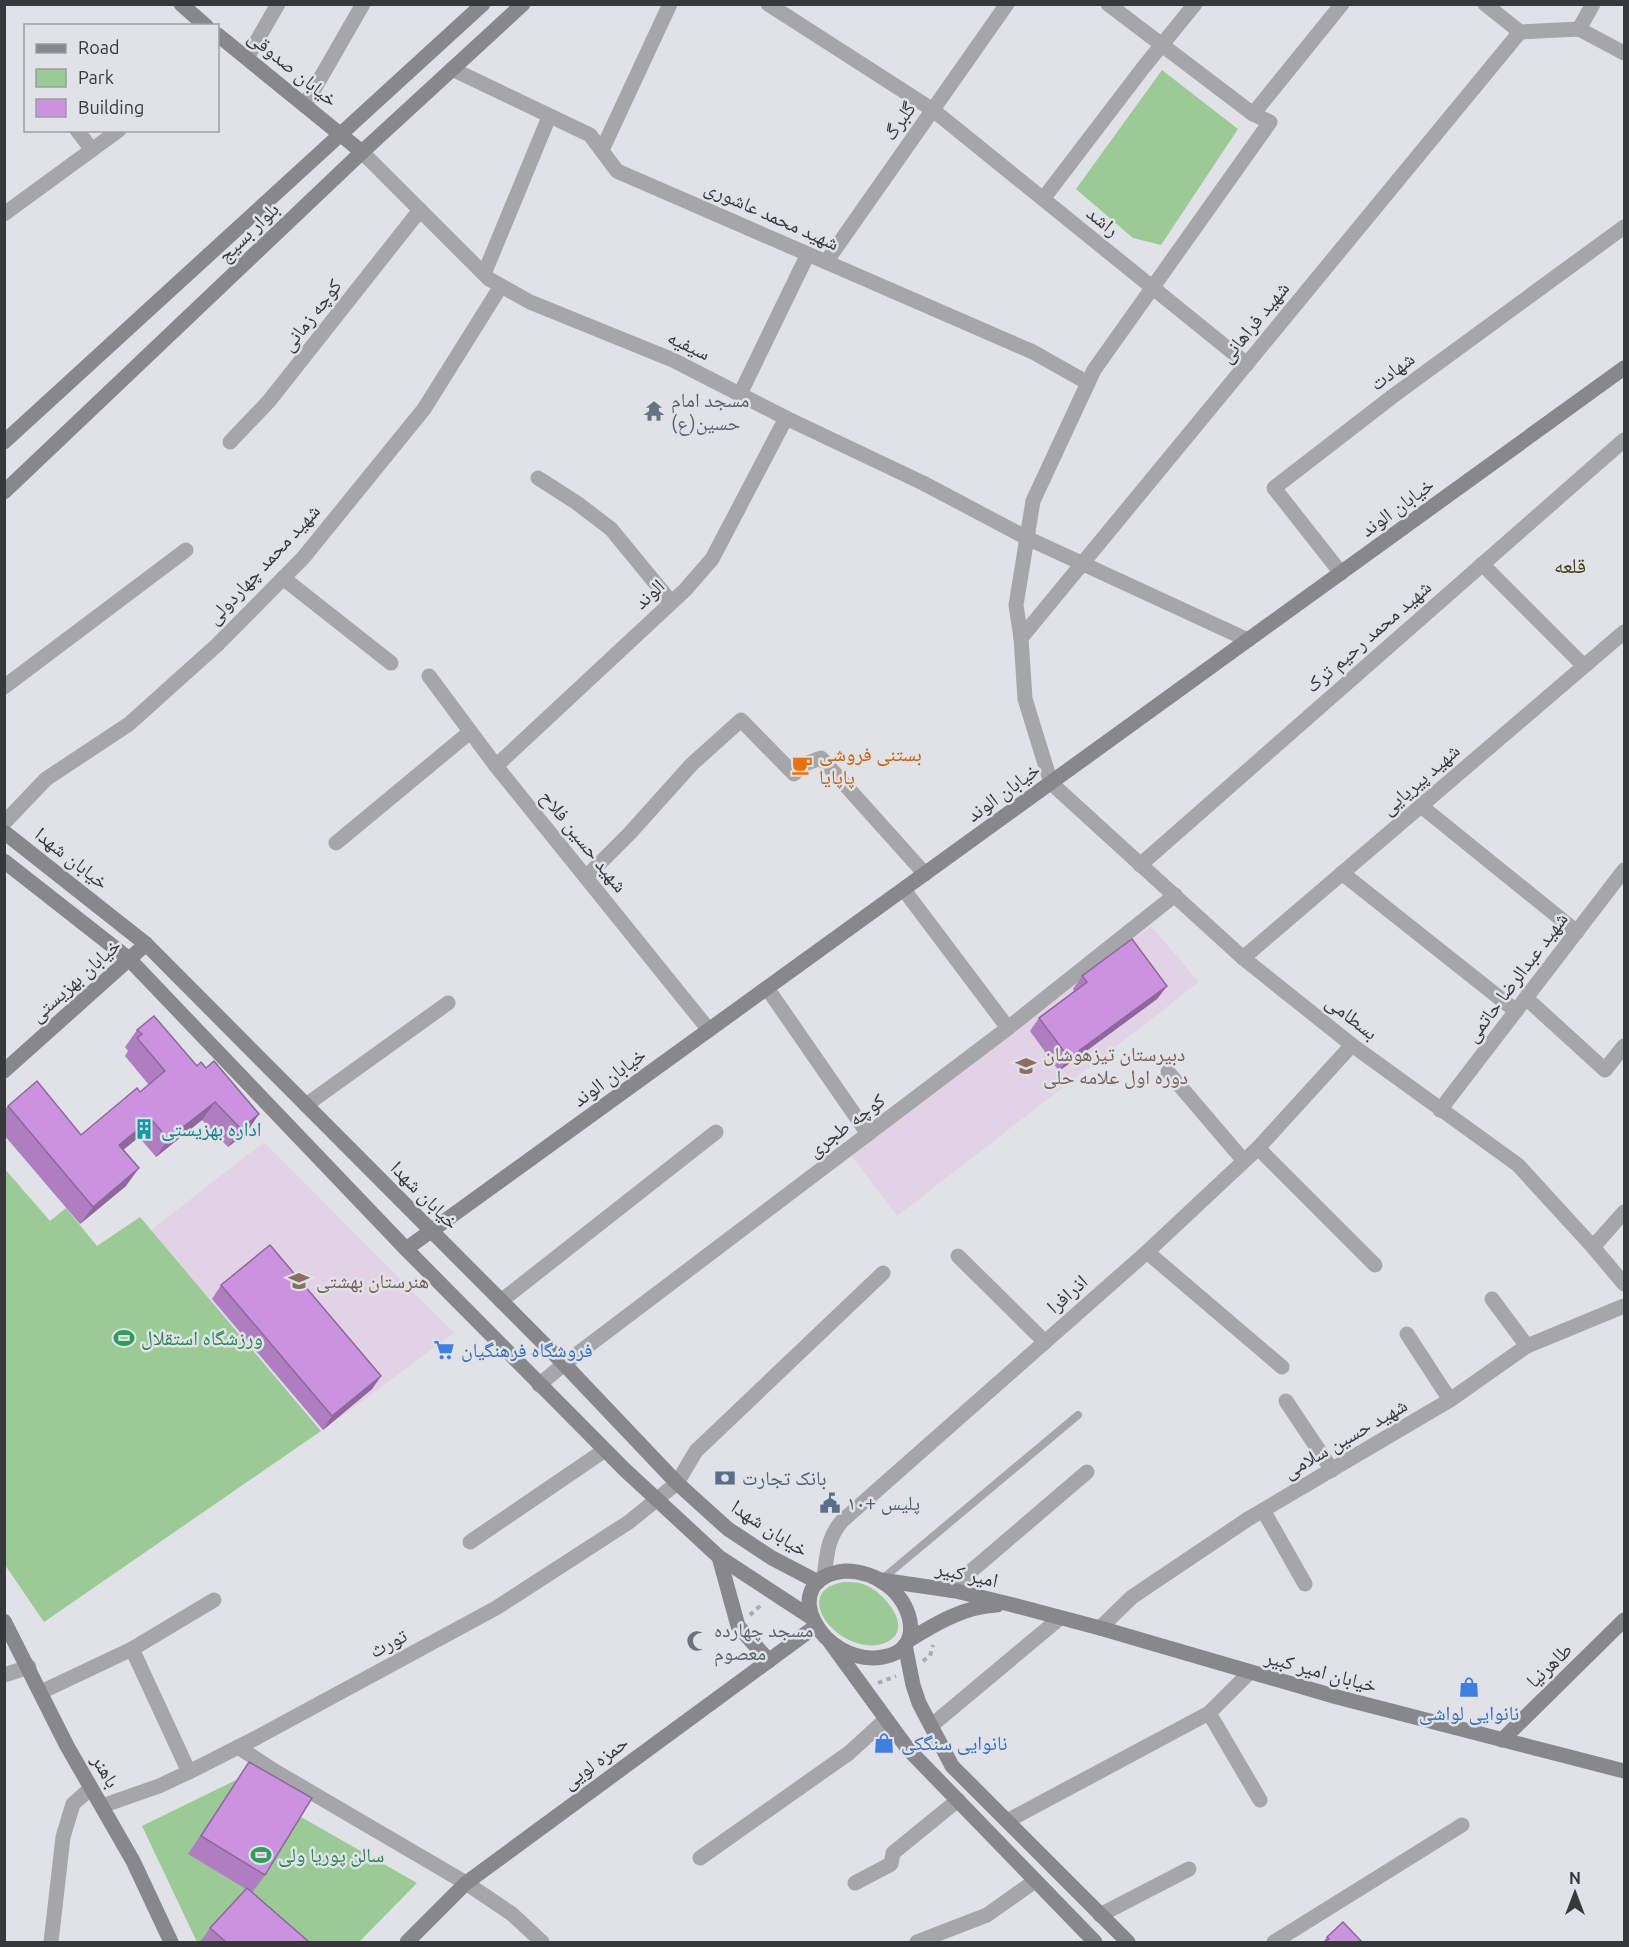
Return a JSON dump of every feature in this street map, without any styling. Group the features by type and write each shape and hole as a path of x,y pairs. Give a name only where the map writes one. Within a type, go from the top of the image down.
{"main road":[{"path":"182,4 204,24"},
{"name":"بلوار بسیج","path":"4,442 483,4"},
{"name":"بلوار بسیج","path":"4,492 362,152 523,4"},
{"name":"خیابان صدوقی","path":"220,41 247,58 362,152"},
{"name":"خیابان الوند","path":"406,1249 1624,368"},
{"name":"خیابان شهدا","path":"4,832 146,944 564,1364 676,1483 728,1529 772,1558 821,1579"},
{"path":"4,861 129,959 406,1249 657,1500 719,1557 814,1622 908,1749 1095,1942"},
{"name":"خیابان بهزیستی","path":"4,1071 146,944"},
{"path":"719,1557 738,1626 769,1661"},
{"path":"814,1622 809,1602 810,1595 821,1579 836,1572 854,1571 868,1574 881,1580 896,1592 905,1604 911,1626 907,1642 913,1685 919,1703 952,1766 1128,1942"},
{"name":"امیر کبیر","path":"881,1580 949,1590 1009,1604"},
{"name":"امیر کبیر","path":"907,1642 950,1617 976,1608 1009,1604"},
{"name":"خیابان امیر کبیر","path":"1009,1604 1100,1628 1249,1673 1624,1772"},
{"name":"طاهرنیا","path":"1502,1740 1624,1620"},
{"name":"باهنر","path":"4,1621 68,1746 133,1861 171,1942"},
{"name":"حمزه لویی","path":"407,1942 466,1882 769,1661 814,1622"},
{"path":"830,1642 853,1654 873,1658 896,1653 907,1642"}],"street":[{"path":"247,58 278,4"},
{"path":"305,105 363,4"},
{"path":"602,150 669,4"},
{"name":"راشد","path":"768,4 933,110 1246,364"},
{"name":"گلبرگ","path":"826,262 1007,4"},
{"path":"1051,783 1025,699 1021,638 1016,605 1033,501 1094,370 1269,122 1253,114 1108,4"},
{"path":"1042,199 1195,4"},
{"path":"1253,114 1342,4"},
{"path":"1485,4 1520,32 1580,29 1624,53"},
{"path":"1580,29 1593,4"},
{"name":"شهید فراهانی","path":"1021,638 1520,32"},
{"name":"شهید محمد عاشوری","path":"452,69 590,135 617,171 1033,352 1088,383"},
{"path":"484,274 549,117"},
{"path":"78,132 92,150"},
{"path":"6,210 117,132"},
{"name":"سیفیه","path":"362,152 484,274 530,302 673,360 786,418 923,483 1027,538 1248,640"},
{"name":"کوچه زمانی","path":"230,442 269,401 420,210"},
{"name":"شهادت","path":"1341,573 1274,489 1393,396 1624,227"},
{"path":"740,394 808,254"},
{"name":"شهید محمد چهاردولی","path":"4,823 46,779 138,716 217,645 303,558 424,409 501,286"},
{"name":"الوند","path":"495,766 671,603 712,559 786,418"},
{"name":"شهید محمد رحیم ترک","path":"1140,865 1624,440"},
{"path":"538,478 577,503 611,529 671,603"},
{"path":"4,687 186,550"},
{"path":"1482,564 1584,666"},
{"path":"283,578 391,663"},
{"name":"شهید پیریایی","path":"1243,958 1624,632"},
{"name":"شهید حسین فلاح","path":"429,676 495,766 709,1030"},
{"path":"586,877 630,833 692,764 741,720 794,774 802,765 821,758 925,874"},
{"path":"336,843 470,732"},
{"name":"بسطامی","path":"1051,783 1243,958 1352,1045 1518,1165 1624,1284"},
{"path":"1421,806 1576,932"},
{"name":"شهید عبدالرضا حاتمی","path":"1440,1110 1624,870"},
{"path":"1342,873 1516,1011"},
{"path":"904,890 1008,1028"},
{"name":"کوچه طجری","path":"539,1384 1008,1028 1175,895"},
{"path":"767,988 868,1134"},
{"path":"1526,998 1605,1070 1624,1046"},
{"path":"306,1105 448,1003"},
{"name":"اذرافرا","path":"821,1579 828,1542 842,1521 1147,1252 1258,1148 1352,1045"},
{"path":"1168,1072 1244,1161"},
{"path":"501,1301 716,1132"},
{"path":"1258,1148 1376,1265"},
{"path":"1593,1247 1624,1212"},
{"path":"1147,1252 1282,1367"},
{"path":"958,1256 1045,1342"},
{"name":"تورث","path":"102,1806 159,1786 238,1747 496,1608 630,1522 676,1483 696,1451 883,1273"},
{"path":"1492,1299 1527,1346"},
{"name":"شهید حسین سلامی","path":"1100,1628 1132,1597 1263,1510 1450,1400 1527,1346 1624,1306"},
{"path":"1407,1334 1450,1400"},
{"path":"1286,1401 1332,1470"},
{"path":"470,1542 605,1450"},
{"path":"949,1590 1087,1472"},
{"path":"1263,1510 1305,1584"},
{"path":"41,1692 132,1649 214,1600"},
{"path":"932,1725 1060,1618"},
{"path":"132,1649 189,1772"},
{"path":"4,1675 29,1667"},
{"path":"1007,1821 1209,1713 1249,1673"},
{"path":"1209,1713 1260,1800"},
{"path":"700,1858 849,1753 885,1719"},
{"path":"238,1747 273,1770 466,1882 512,1914 542,1942"},
{"path":"51,1942 63,1837 73,1804 92,1788"},
{"path":"855,1884 891,1864 894,1853 958,1800"},
{"path":"1274,1942 1462,1825"},
{"path":"1100,1915 1189,1869"},
{"path":"917,1942 987,1915 1035,1881"}],"lane":[{"path":"881,1580 1078,1415"}],"shaded area":[{"name":"دبیرستان تیزهوشان دوره اول علامه حلی","path":"1151,926 1199,982 897,1216 847,1150"},
{"name":"هنرستان بهشتی","path":"264,1142 454,1333 323,1430 151,1230"}],"green space":[{"path":"1162,70 1238,129 1161,245 1133,238 1076,189"},
{"name":"ورزشگاه استقلال","path":"4,1168 50,1221 66,1208 97,1246 140,1217 321,1431 44,1622 5,1565"},
{"path":"844,1582 863,1584 888,1603 898,1622 898,1631 893,1638 882,1644 866,1645 850,1641 836,1632 826,1621 820,1609 820,1597 828,1588"},
{"name":"سالن پوریا ولی","path":"236,1780 417,1883 359,1942 197,1942 142,1826"}],"building":[{"path":"1132,939 1167,986 1069,1058 1039,1018 1087,982 1082,976"},
{"path":"154,1016 197,1066 201,1062 206,1068 214,1061 259,1114 241,1129 215,1102 168,1139 151,1119 119,1145 139,1168 93,1207 8,1106 37,1081 81,1135 137,1088 140,1092 165,1071 137,1038 142,1034 137,1030"},
{"path":"270,1245 381,1376 332,1416 221,1285"},
{"path":"249,1762 312,1798 265,1875 201,1836"},
{"path":"247,1888 309,1942 226,1942 210,1928"},
{"path":"1343,1922 1362,1942 1325,1942 1329,1939 1327,1937"}],"place":[{"name":"مسجد امام حسین(ع)","path":"654,411"},
{"name":"بستنی فروشی پاپایا","path":"802,765"},
{"name":"دبیرستان تیزهوشان دوره اول علامه حلی","path":"1026,1066"},
{"name":"اداره بهزیستی","path":"144,1129"},
{"name":"هنرستان بهشتی","path":"299,1281"},
{"name":"ورزشگاه استقلال","path":"124,1338"},
{"name":"فروشگاه فرهنگیان","path":"444,1350"},
{"name":"بانک تجارت","path":"725,1478"},
{"name":"پلیس +۱۰","path":"830,1503"},
{"name":"مسجد چهارده معصوم","path":"697,1641"},
{"name":"نانوایی لواشی","path":"1469,1687"},
{"name":"نانوایی سنگکی","path":"884,1743"},
{"name":"سالن پوریا ولی","path":"261,1855"}],"district":[{"name":"قلعه","path":"1570,566"}]}
